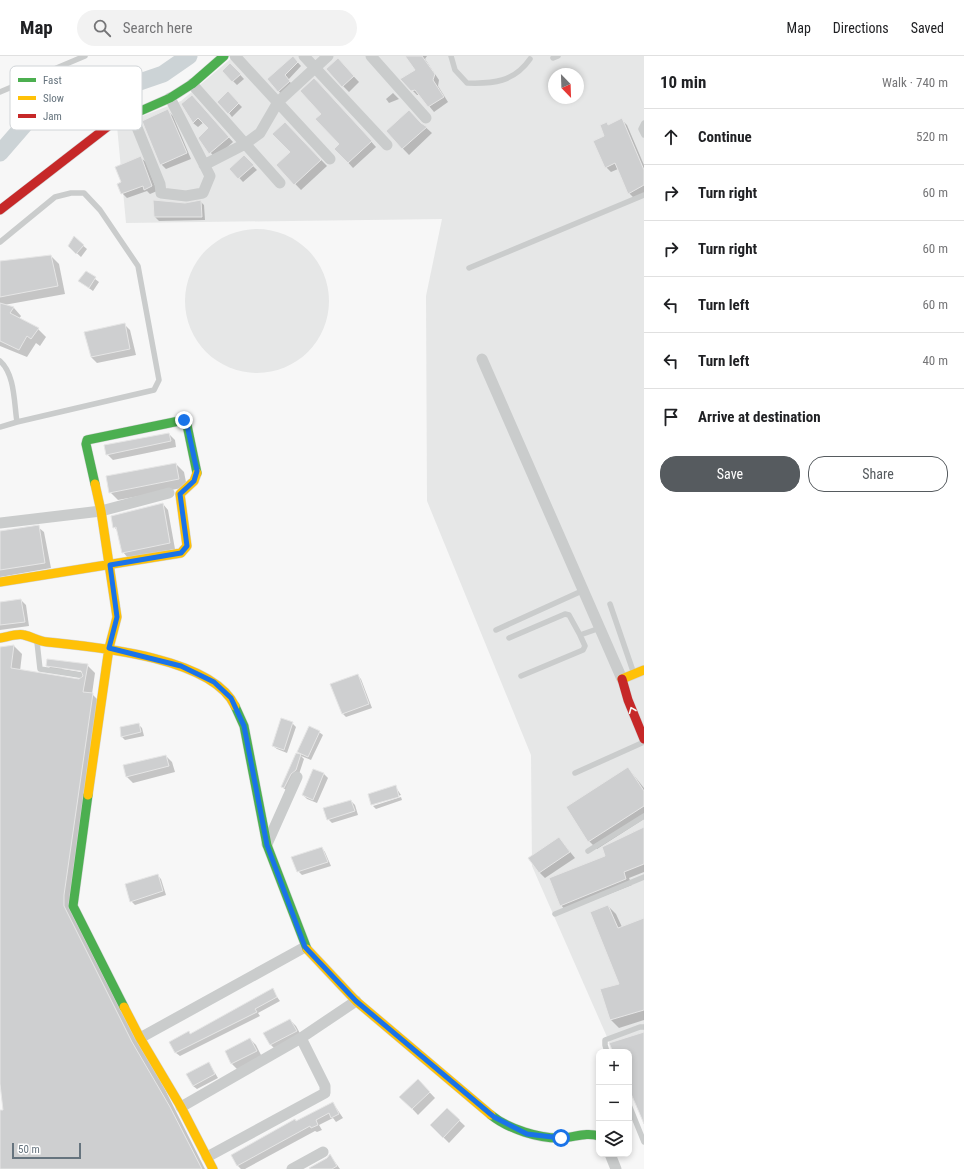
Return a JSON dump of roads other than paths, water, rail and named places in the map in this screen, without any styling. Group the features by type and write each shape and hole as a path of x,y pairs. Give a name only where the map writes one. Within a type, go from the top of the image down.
{"street":[{"path":"142,111 170,98 192,84 224,56"},
{"path":"235,56 330,159"},
{"path":"304,56 387,145"},
{"path":"204,165 245,144 260,134 278,102 328,56"},
{"path":"371,56 426,118"},
{"path":"192,84 280,183"},
{"path":"138,130 160,184 161,193 186,196 204,193 210,176 170,98"},
{"path":"0,210 103,130"},
{"path":"482,359 622,679 628,700 644,740"},
{"path":"0,582 110,565 181,553 186,549 187,546 180,494 194,481 197,471 187,425 184,420 98,436 87,440 86,444 110,565 117,617 109,648 73,896 73,906 140,1038 181,1107 213,1169"},
{"path":"0,523 100,511 168,493"},
{"path":"0,638 23,634 37,641 109,648 181,666 214,682 231,698 244,726 267,845 305,947 356,1001 494,1117 527,1134 561,1138 589,1133 596,1135"},
{"path":"622,679 644,670"},
{"path":"622,679 635,697 644,720"},
{"path":"267,845 297,777"},
{"path":"140,1038 305,947"},
{"path":"181,1107 301,1038 356,1001"},
{"path":"207,1157 325,1093 325,1086 301,1038"},
{"path":"292,1169 323,1152"},
{"path":"611,1157 616,1169"}],"lane":[{"path":"61,66 85,56"},
{"path":"451,56 455,70 467,83 485,84 512,78 522,71 530,59"},
{"path":"0,92 10,88"},
{"path":"644,123 641,129 644,135"},
{"path":"0,242 55,197 71,193 84,193 100,210 138,266 159,380 154,390 0,427"},
{"path":"469,268 644,195"},
{"path":"0,361 5,366 10,377 17,422"},
{"path":"496,630 584,590"},
{"path":"610,604 634,674"},
{"path":"509,638 565,614 569,615 585,646 583,650 521,676"},
{"path":"580,635 600,628"},
{"path":"37,641 40,669 79,674"},
{"path":"575,773 644,740"},
{"path":"588,851 644,816"},
{"path":"555,914 644,877"},
{"path":"606,1049 605,1040 640,1027 644,1027"},
{"path":"632,1112 644,1142"}],"waterway":[{"path":"142,81 163,74 189,56"},
{"path":"0,153 20,130"}]}
